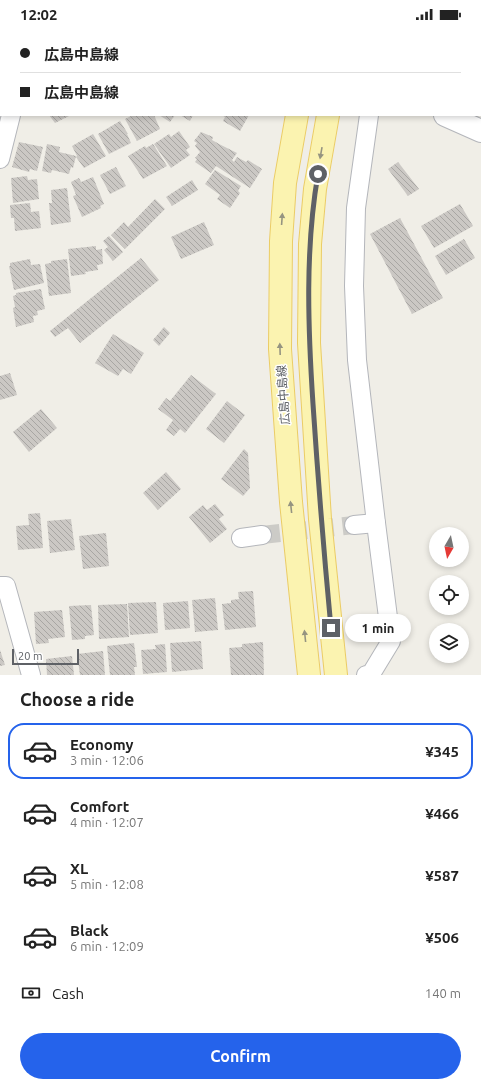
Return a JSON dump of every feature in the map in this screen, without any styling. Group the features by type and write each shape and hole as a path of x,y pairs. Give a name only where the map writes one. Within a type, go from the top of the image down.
{"main road":[{"name":"広島中島線","path":"297,116 285,183 281,234 280,349 291,502 309,675"},
{"path":"328,116 315,189 311,236 309,343 320,519 336,675"}],"street":[{"path":"366,675 371,674 392,641 376,523 357,360 354,286 356,208 369,116"},
{"path":"447,116 481,131"},
{"path":"0,159 7,123"},
{"path":"354,525 376,523"},
{"path":"240,538 262,535"},
{"path":"0,586 6,586 32,675"}],"building":[{"path":"50,116 69,116 55,123"},
{"path":"131,116 154,116 160,129 137,141 125,119"},
{"path":"161,116 174,116 170,122"},
{"path":"182,116 192,116 190,121"},
{"path":"224,116 248,116 240,131 223,121 225,117"},
{"path":"120,121 128,134 131,143 109,154 98,134"},
{"path":"179,131 190,147 186,150 190,155 171,168 154,144 169,134 171,137"},
{"path":"201,132 213,137 212,140 237,153 232,160 234,162 237,157 246,162 248,160 262,169 250,188 216,166 211,173 195,162 197,159 195,158 200,152 195,146 197,143 194,141"},
{"path":"93,134 106,156 84,168 76,157 77,156 72,146"},
{"path":"19,142 43,147 37,171 30,169 29,172 12,167"},
{"path":"47,144 60,147 59,152 76,156 73,168 71,167 69,174 52,170 51,173 42,171"},
{"path":"153,144 167,166 143,179 128,156 145,146 146,148"},
{"path":"398,162 419,189 408,196 388,169"},
{"path":"116,167 126,186 110,194 100,175"},
{"path":"215,170 241,186 238,191 240,193 230,208 217,199 220,195 205,184"},
{"path":"27,176 28,180 37,179 39,199 13,203 11,178"},
{"path":"93,177 104,204 100,206 101,208 82,217 73,196 76,195 71,182 79,178 81,182"},
{"path":"192,180 198,190 172,206 166,197"},
{"path":"67,188 71,222 51,225 49,203 52,203 51,190"},
{"path":"155,199 165,209 125,249 111,235 124,222 128,227"},
{"path":"30,203 31,212 39,211 41,228 15,231 14,218 11,218 10,205"},
{"path":"460,204 473,226 434,248 421,226"},
{"path":"400,218 443,298 412,314 370,234"},
{"path":"204,222 214,245 181,259 171,237"},
{"path":"109,236 123,252 113,261 104,250 108,247 103,241"},
{"path":"464,239 475,258 446,275 435,256"},
{"path":"96,246 96,250 102,249 103,264 97,265 98,270 85,272 86,274 71,276 68,249"},
{"path":"141,258 159,280 80,343 68,328 55,337 50,331"},
{"path":"30,259 31,265 40,264 44,283 14,290 9,266 10,263"},
{"path":"67,259 71,293 49,296 45,264 51,263 51,261"},
{"path":"41,289 45,309 37,311 38,315 33,316 34,322 16,327 13,296 16,295 16,293"},
{"path":"164,327 170,333 159,346 153,340"},
{"path":"113,334 144,353 131,374 123,369 118,376 95,363"},
{"path":"10,373 17,395 0,400 0,376"},
{"path":"191,375 216,394 185,433 180,429 174,436 166,430 173,420 158,409 166,398 170,401"},
{"path":"227,401 245,415 224,443 206,429"},
{"path":"41,409 57,428 29,452 13,432"},
{"path":"244,449 248,453 250,488 243,496 221,479"},
{"path":"166,472 181,489 158,510 143,493"},
{"path":"215,504 224,515 219,519 227,529 210,543 189,517 203,505 207,510"},
{"path":"40,513 43,548 18,550 16,526 29,525 28,514"},
{"path":"71,519 75,550 50,553 47,521"},
{"path":"106,533 109,566 83,569 79,536"},
{"path":"253,591 256,627 225,630 222,604 231,603 231,600 239,599 238,592"},
{"path":"215,598 218,630 195,632 192,600"},
{"path":"188,601 190,628 165,630 163,603"},
{"path":"156,602 158,633 130,635 128,603"},
{"path":"127,604 129,637 99,639 98,605"},
{"path":"91,605 94,635 85,636 85,639 72,640 69,606"},
{"path":"62,610 65,637 48,639 49,643 36,644 34,612"},
{"path":"201,641 203,669 172,672 170,643"},
{"path":"263,642 264,675 231,675 229,648 242,647 242,644"},
{"path":"134,643 137,667 134,667 135,675 110,675 107,646"},
{"path":"165,644 167,672 143,674 141,650 156,649 155,645"},
{"path":"0,650 5,665 0,666"},
{"path":"103,651 105,675 80,675 77,654"},
{"path":"72,656 74,675 47,675 46,659"}],"tunnel":[{"path":"262,535 354,525"}],"route":[{"path":"318,174 315,189 310,244 309,343 320,519 331,628"}]}
